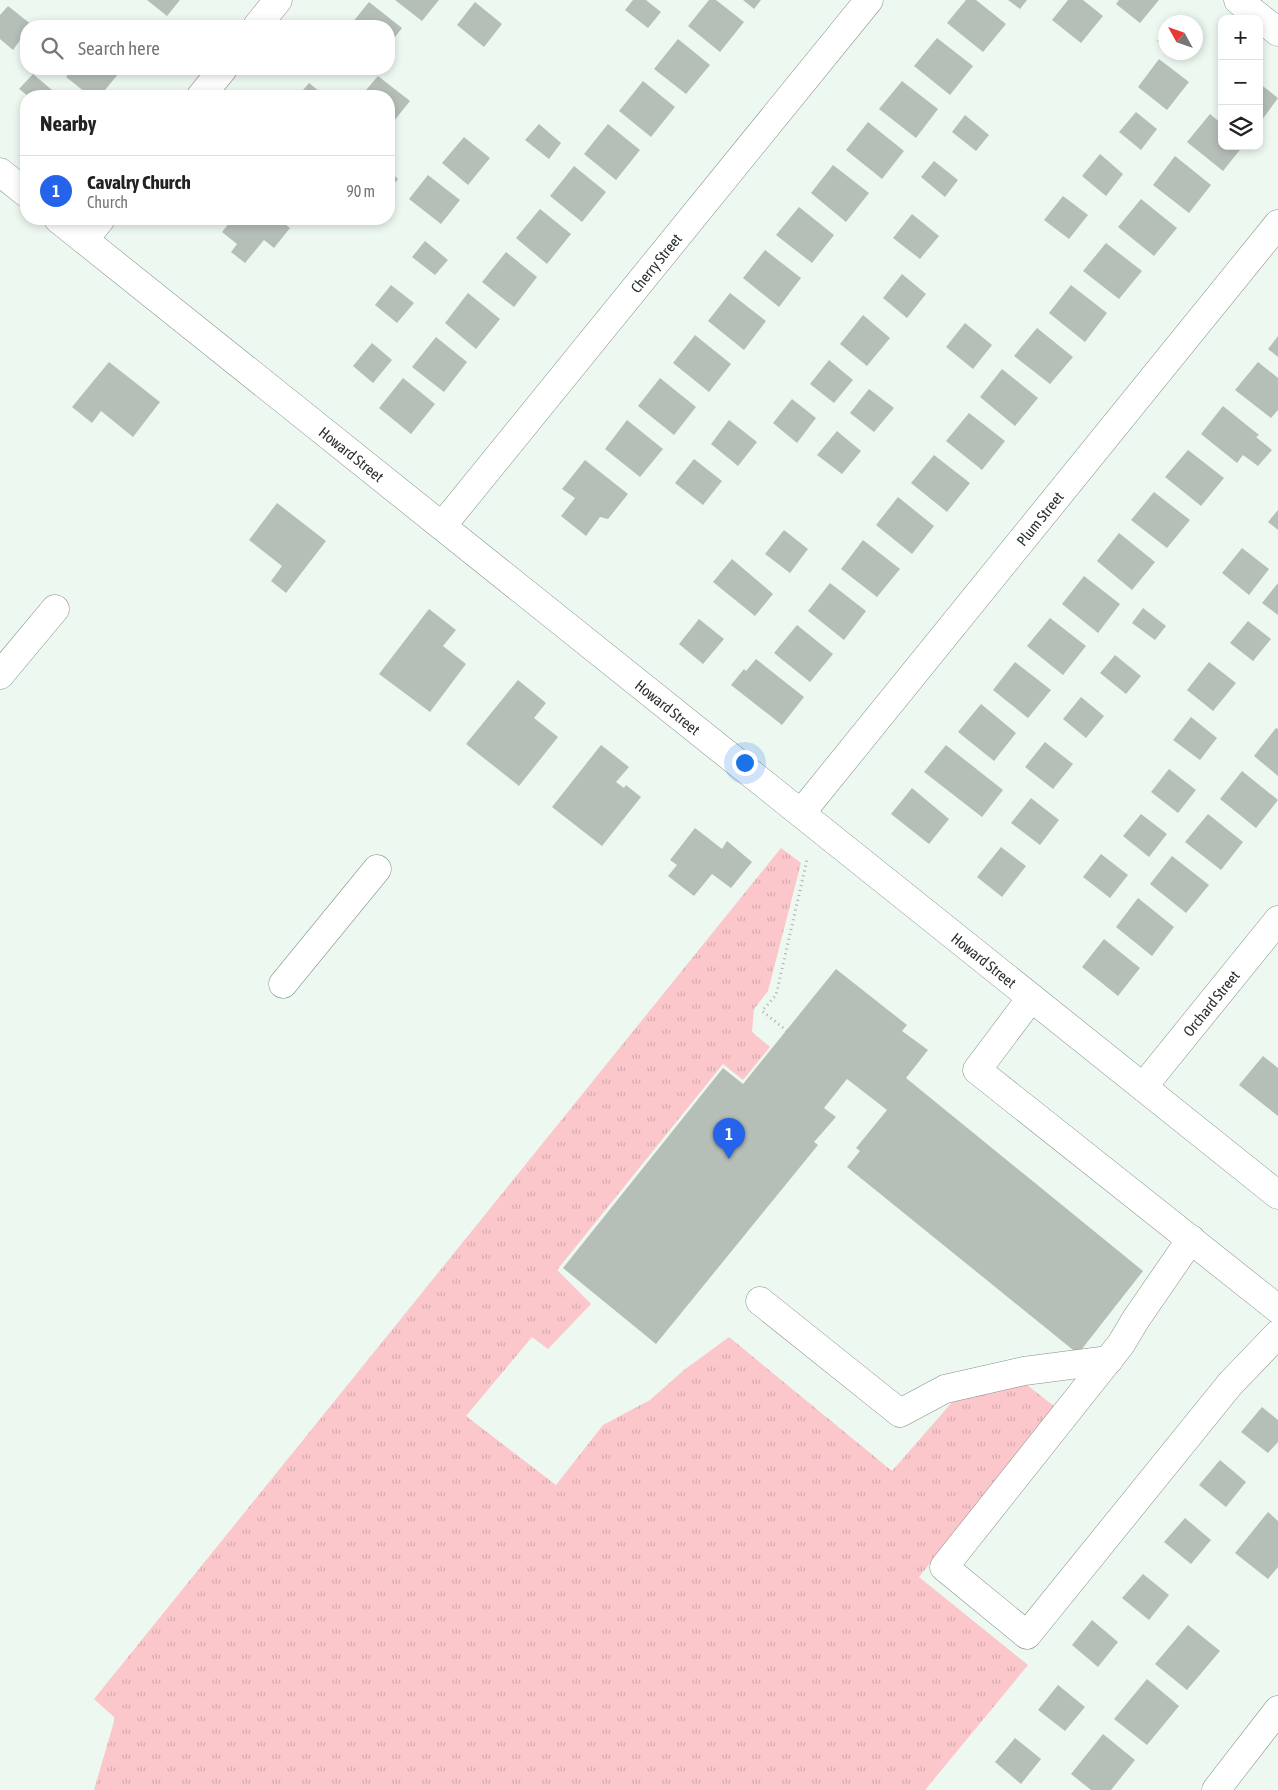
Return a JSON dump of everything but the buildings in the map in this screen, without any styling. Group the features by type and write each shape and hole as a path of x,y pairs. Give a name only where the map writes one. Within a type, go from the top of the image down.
{"street":[{"path":"262,20 278,0"},
{"name":"Cherry Street","path":"442,526 869,0"},
{"path":"1238,0 1278,32"},
{"path":"205,90 218,75"},
{"path":"0,172 20,188"},
{"name":"Plum Street","path":"801,813 1278,224"},
{"name":"Howard Street","path":"65,225 1278,1195"},
{"path":"84,240 97,225"},
{"path":"0,676 55,609"},
{"path":"283,984 377,868"},
{"name":"Orchard Street","path":"1143,1087 1278,920"},
{"path":"1032,998 977,1070 1191,1239 1276,1302"},
{"path":"1191,1239 1109,1360 944,1567 1027,1635 1230,1384 1278,1334"},
{"path":"760,1301 900,1413 945,1389 1024,1371 1109,1360"},
{"path":"1216,1790 1278,1710"}],"path":[{"path":"787,1031 762,1011 776,995 807,860"}],"green space":[{"path":"781,848 801,863 768,991 754,1009 752,1032 770,1047 743,1080 723,1064 557,1270 591,1304 548,1349 532,1337 466,1416 556,1485 603,1425 650,1400 684,1370 729,1337 892,1471 954,1400 1022,1381 1055,1407 919,1577 1028,1665 925,1790 94,1790 115,1718 94,1699"}],"place":[{"name":"Cavalry Church","path":"729,1159"}]}
